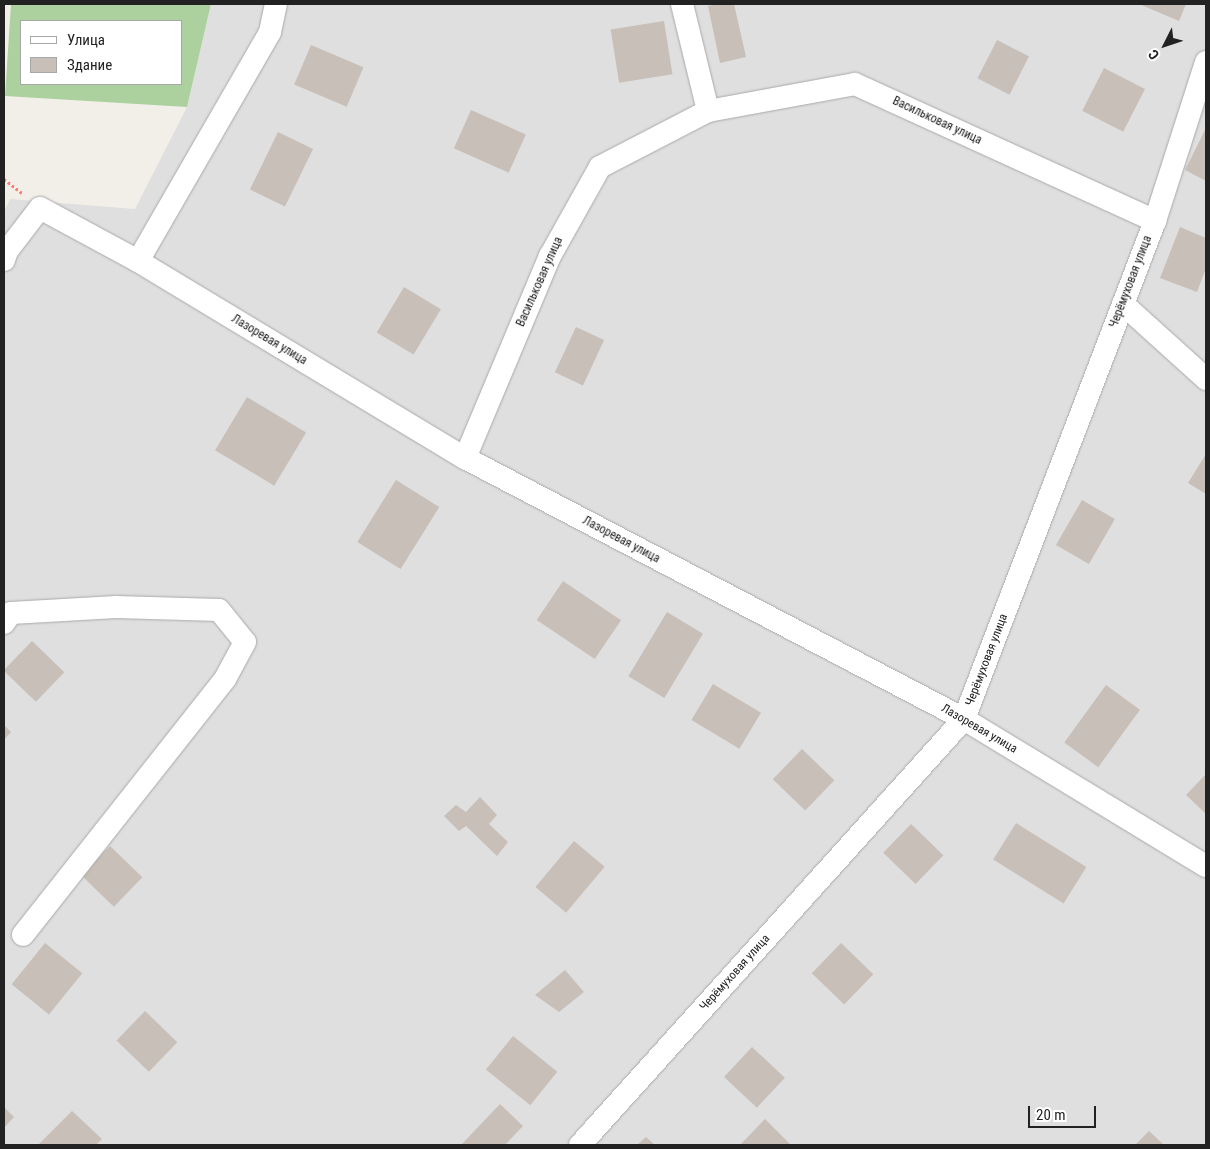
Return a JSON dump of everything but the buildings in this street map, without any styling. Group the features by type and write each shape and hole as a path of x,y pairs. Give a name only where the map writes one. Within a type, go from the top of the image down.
{"street":[{"path":"138,261 270,32 276,4"},
{"path":"682,4 708,111"},
{"name":"Черёмуховая улица","path":"580,1145 964,719 1155,221 1206,62"},
{"name":"Васильковая улица","path":"465,458 550,256 600,166 708,111 855,84 1155,221"},
{"name":"Лазоревая улица","path":"4,260 7,251 40,208 138,261 465,458 964,719 1206,866"},
{"path":"1123,304 1206,378"},
{"path":"4,623 11,613 116,607 219,610 245,642 225,679 23,935"}],"shaded area":[{"path":"211,4 1206,4 1206,1145 4,1145 4,212 10,199 135,209 187,107"}],"green space":[{"path":"11,4 211,4 187,107 5,96"}]}
